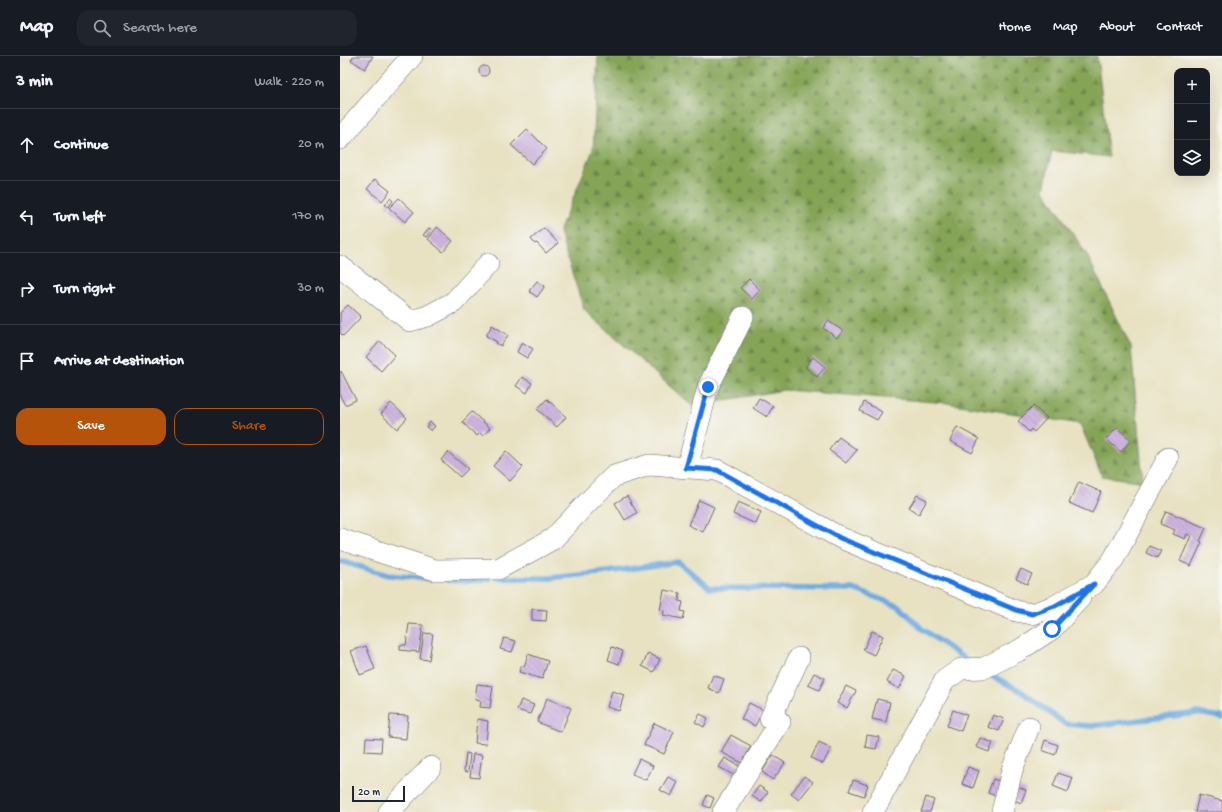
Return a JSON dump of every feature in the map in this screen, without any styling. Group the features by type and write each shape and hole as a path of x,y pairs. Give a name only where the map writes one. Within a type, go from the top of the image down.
{"street":[{"path":"340,138 412,56"},
{"path":"340,266 410,321 428,316 454,302 488,264"},
{"path":"686,468 708,387 743,317"},
{"path":"873,812 877,801 945,680 961,669 984,668 1018,651 1052,629 1094,584 1113,560 1168,458"},
{"path":"340,539 435,570 498,568 553,539 614,476 649,465 717,470 840,538 1016,610 1032,614 1055,606 1094,584"},
{"path":"723,812 780,722 770,719 799,658"},
{"path":"1002,812 1012,770 1029,728"},
{"path":"389,812 431,768"}],"green space":[{"path":"598,56 1097,56 1109,157 1052,151 1044,190 1087,255 1131,347 1143,482 1102,476 1080,424 947,403 784,390 692,406 584,310 559,232 593,150"}],"building":[{"path":"354,56 373,56 365,69 351,60"},
{"path":"482,66 486,66 488,67 488,75 482,76 479,73 479,69"},
{"path":"527,129 547,149 532,164 511,145"},
{"path":"375,179 390,191 382,201 367,189"},
{"path":"390,198 393,201 388,207 385,205"},
{"path":"399,198 414,212 405,222 389,208"},
{"path":"437,227 453,241 443,252 428,239"},
{"path":"429,228 432,230 426,237 423,235"},
{"path":"544,228 558,243 546,253 531,239"},
{"path":"749,279 760,290 752,299 740,288"},
{"path":"537,281 545,286 537,297 529,291"},
{"path":"348,305 361,317 343,336 340,333 340,313"},
{"path":"828,321 843,331 837,338 823,328"},
{"path":"492,325 508,335 501,346 486,336"},
{"path":"380,341 395,355 381,371 366,357"},
{"path":"522,342 533,349 527,358 517,352"},
{"path":"813,357 825,367 817,377 805,367"},
{"path":"341,371 356,400 345,405 340,396"},
{"path":"522,377 532,383 527,393 516,386"},
{"path":"759,398 773,406 767,417 753,408"},
{"path":"547,399 566,417 557,427 537,409"},
{"path":"864,402 882,412 877,420 860,411"},
{"path":"391,403 407,418 397,429 381,414"},
{"path":"1033,406 1047,418 1034,432 1031,429 1029,432 1018,421"},
{"path":"472,412 490,428 483,436 480,433 477,436 462,422"},
{"path":"430,422 435,426 431,431 426,427"},
{"path":"957,427 979,439 972,453 950,441"},
{"path":"1117,428 1131,440 1121,452 1106,439"},
{"path":"839,437 857,450 846,463 829,450"},
{"path":"506,451 523,467 510,481 493,466"},
{"path":"448,452 468,469 460,477 441,460"},
{"path":"1079,482 1101,492 1092,513 1069,503"},
{"path":"917,495 927,500 919,514 909,508"},
{"path":"627,496 637,513 625,520 615,503"},
{"path":"699,500 714,507 703,532 688,525"},
{"path":"738,502 761,512 756,524 733,514"},
{"path":"1166,511 1206,528 1200,541 1202,542 1191,566 1180,561 1191,536 1187,534 1185,539 1173,534 1175,530 1160,524"},
{"path":"1149,546 1161,551 1157,558 1146,553"},
{"path":"1021,569 1032,574 1027,584 1016,579"},
{"path":"664,590 680,593 679,601 683,602 681,611 685,612 683,619 663,615 664,611 660,610"},
{"path":"532,609 547,610 546,621 532,620"},
{"path":"409,624 423,625 419,652 400,650 400,645 406,645"},
{"path":"872,631 883,636 874,655 863,650"},
{"path":"424,633 433,634 429,660 420,659"},
{"path":"504,638 516,641 512,652 500,649"},
{"path":"366,646 375,669 360,675 351,651"},
{"path":"612,647 623,651 619,664 608,660"},
{"path":"648,653 660,659 654,672 642,666"},
{"path":"528,654 548,661 542,679 519,672 521,666 524,667"},
{"path":"893,670 906,676 899,689 887,682"},
{"path":"814,673 825,678 819,690 808,685"},
{"path":"713,675 724,679 719,693 708,688"},
{"path":"477,684 493,686 490,708 480,707 481,701 475,700"},
{"path":"846,686 856,691 847,708 837,703"},
{"path":"612,691 624,695 619,711 607,707"},
{"path":"547,698 571,708 561,732 537,722"},
{"path":"877,699 890,702 886,722 872,719"},
{"path":"521,700 534,705 530,714 517,710"},
{"path":"749,703 763,710 755,726 741,719"},
{"path":"953,710 967,715 961,731 947,726"},
{"path":"700,714 708,718 704,727 695,722"},
{"path":"390,715 408,716 406,739 388,737"},
{"path":"993,715 1004,719 999,731 988,727"},
{"path":"477,719 488,721 486,744 475,743"},
{"path":"654,723 674,732 664,754 644,745"},
{"path":"731,735 751,746 742,763 721,752"},
{"path":"867,735 879,737 876,749 865,747"},
{"path":"366,738 382,739 381,752 365,751"},
{"path":"980,738 993,743 989,752 976,747"},
{"path":"1045,740 1058,745 1055,755 1042,750"},
{"path":"819,742 831,748 823,764 811,758"},
{"path":"466,753 470,754 468,772 464,771"},
{"path":"473,754 482,755 479,778 470,777"},
{"path":"773,755 785,763 773,780 762,772"},
{"path":"725,758 741,767 735,776 719,767"},
{"path":"639,759 653,766 646,780 632,774"},
{"path":"968,767 979,771 973,788 962,784"},
{"path":"1058,773 1073,778 1068,792 1053,786"},
{"path":"804,776 813,782 799,800 791,794"},
{"path":"668,777 678,782 671,796 660,790"},
{"path":"993,779 1004,783 998,797 988,793"},
{"path":"853,780 868,785 864,796 849,791"},
{"path":"759,786 768,792 761,802 752,796"},
{"path":"1017,786 1026,790 1021,803 1012,799"},
{"path":"707,795 714,798 710,808 703,805"},
{"path":"1199,795 1222,801 1222,812 1195,812"},
{"path":"926,797 934,800 930,812 921,812"}],"waterway":[{"path":"340,561 388,575 432,579"},
{"path":"497,578 549,578 600,573 678,562 710,588 853,589 899,606 922,629 969,662"},
{"path":"447,580 466,581 488,579"},
{"path":"987,673 1022,692 1065,724 1091,726 1197,713 1222,717"}],"route":[{"path":"708,387 686,468 717,470 840,538 1016,610 1032,614 1055,606 1094,584 1052,629"}]}
